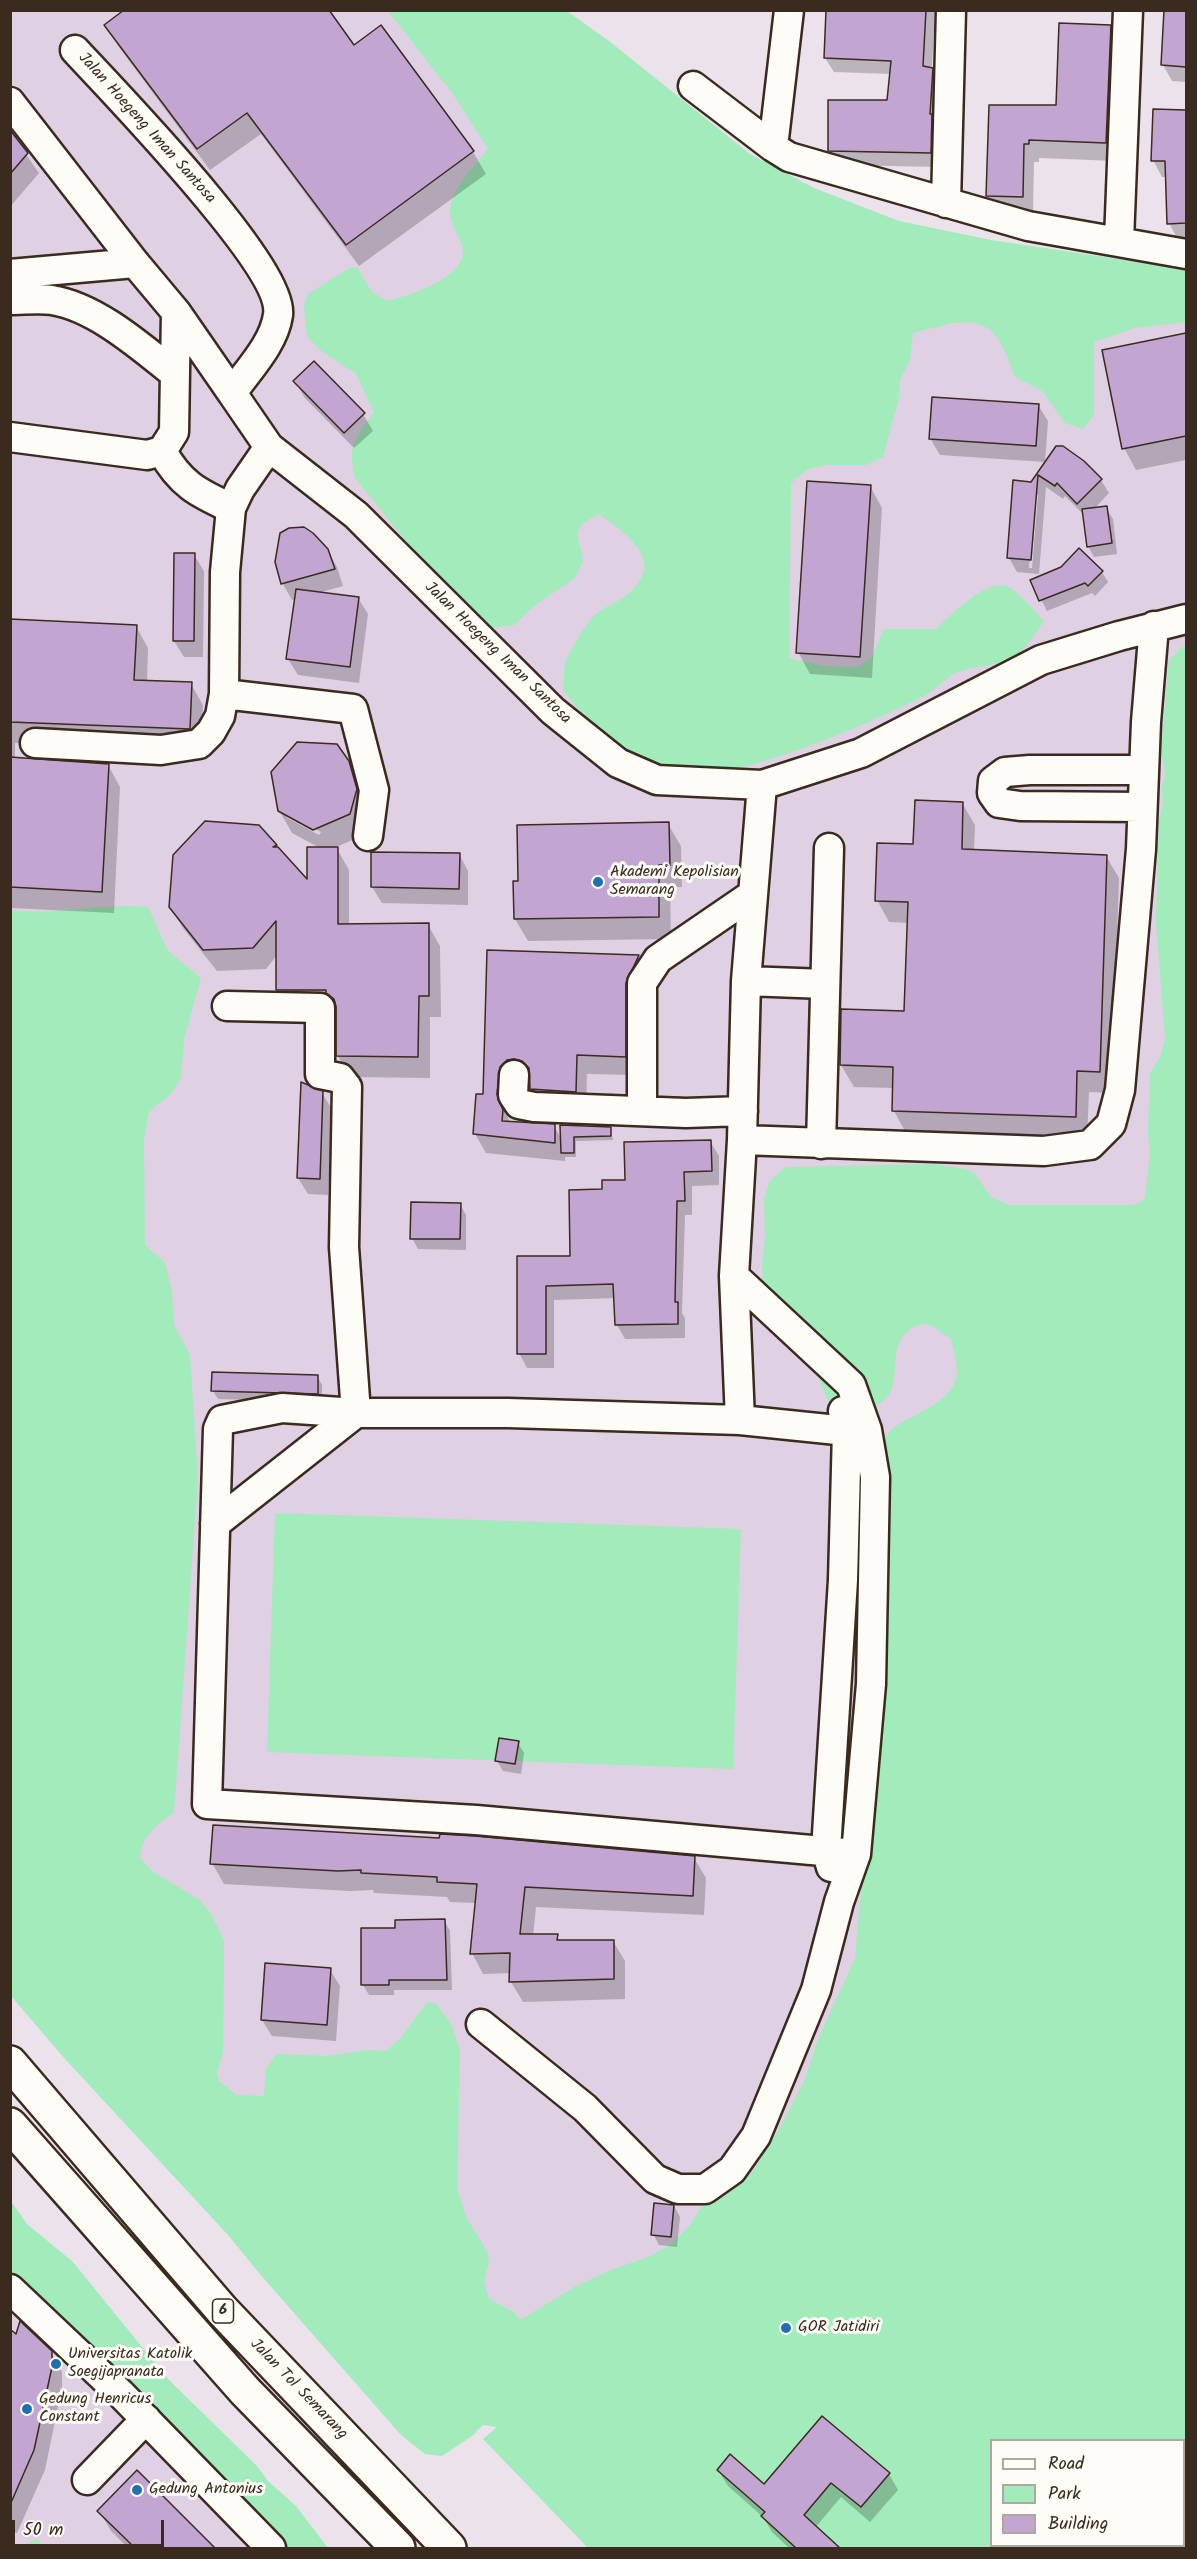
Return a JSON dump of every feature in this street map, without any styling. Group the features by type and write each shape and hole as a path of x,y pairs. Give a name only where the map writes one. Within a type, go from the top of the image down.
{"highway":[{"name":"Jalan Tol Semarang","path":"10,2063 222,2310 449,2548"},
{"name":"6","path":"10,2125 245,2391 398,2548"}],"street":[{"path":"773,147 789,10"},
{"path":"946,202 951,10"},
{"path":"1119,241 1128,10"},
{"name":"Jalan Hoegeng Iman Santosa","path":"75,50 202,188 259,267 276,296 278,315 270,340 232,393"},
{"path":"693,87 789,157 1028,226 1186,254"},
{"name":"Jalan Hoegeng Iman Santosa","path":"10,102 176,312 269,447 356,515 552,711 618,763 657,780 762,785 861,753 1041,660 1154,626 1186,620"},
{"path":"10,274 135,263"},
{"path":"10,300 52,300 78,308 125,335 175,374"},
{"path":"10,437 147,455 162,451 174,432 176,312"},
{"path":"35,743 162,750 199,744 211,732 220,716 224,694 225,572 231,508 240,489 269,447"},
{"path":"162,451 172,469 184,483 202,495 231,508"},
{"path":"742,1140 1044,1151 1090,1144 1111,1124 1120,1090 1154,626"},
{"path":"224,694 353,709 374,790 368,836"},
{"path":"1142,807 1020,806 999,803 992,793 993,781 1005,772 1144,770"},
{"path":"740,1420 734,1276 742,1140 746,981 762,785"},
{"path":"820,1144 829,848"},
{"path":"642,1111 642,983 658,959 753,894"},
{"path":"746,981 825,984"},
{"path":"227,1006 320,1008 320,1074 340,1078 347,1087 344,1247 356,1413"},
{"path":"514,1075 513,1095 519,1104 534,1107 686,1113 743,1111"},
{"path":"481,2024 585,2108 655,2180 678,2189 705,2189 732,2170 756,2136 816,1990 839,1902 856,1854 871,1684 875,1477 835,1368 734,1276"},
{"path":"856,1854 476,1820 207,1804 218,1429 222,1420 282,1408 356,1413 508,1413 740,1420 857,1430"},
{"path":"215,1524 356,1413"},
{"path":"839,1902 826,1850 843,1580 857,1430"},
{"path":"10,2289 146,2419 271,2548"},
{"path":"87,2480 146,2419"}],"shaded area":[{"name":"Akademi Kepolisian Semarang","path":"10,11 538,11 676,128 889,245 1186,287 1186,2370 742,2201 424,2449 289,2298 10,1477"},
{"name":"Universitas Katolik Soegijapranata","path":"10,2276 281,2548 45,2548 37,2539 11,2548"}],"green space":[{"path":"387,10 567,11 609,41 750,154 814,188 899,221 991,240 1186,269 1186,322 1135,328 1094,342 1094,415 1083,429 1065,423 1042,391 1014,376 1006,354 998,339 989,329 965,322 950,324 913,333 910,360 900,380 899,398 883,457 866,465 826,465 808,469 791,483 789,658 823,666 858,667 872,657 884,629 936,629 979,593 998,586 1010,588 1044,621 1023,649 1015,656 1000,663 953,674 924,696 870,722 798,750 725,771 694,775 669,773 636,760 609,741 563,690 566,662 585,627 598,612 623,598 636,586 643,574 644,563 640,552 623,532 599,514 583,523 577,532 583,561 575,578 534,606 514,625 489,628 440,583 355,478 352,457 354,442 374,412 356,374 320,350 307,336 304,306 308,294 349,268 357,267 371,291 387,301 434,284 455,269 461,260 463,250 450,216 451,202 464,178 488,149 453,94"},
{"path":"1182,647 1186,647 1186,2548 588,2548 483,2439 497,2427 483,2425 472,2436 442,2456 425,2454 401,2435 228,2235 65,2059 11,1996 11,910 148,907 168,951 201,978 184,1039 181,1078 172,1093 149,1112 144,1139 145,1245 165,1263 172,1292 174,1325 190,1355 198,1479 174,1813 151,1831 143,1843 140,1858 153,1872 200,1900 211,1914 224,1941 223,2053 217,2073 219,2081 236,2095 264,2096 266,2068 277,2054 326,2056 367,2050 386,2051 400,2039 427,2002 436,2004 451,2023 460,2051 457,2188 466,2217 487,2251 489,2261 484,2282 489,2299 514,2312 520,2320 576,2286 648,2257 672,2244 691,2224 702,2206 724,2197 753,2171 779,2130 805,2079 816,2044 855,1958 862,1878 880,1447 890,1431 941,1400 955,1382 957,1367 951,1339 929,1325 913,1327 901,1339 897,1348 893,1385 884,1400 855,1415 833,1409 804,1347 791,1336 764,1324 762,1264 765,1237 764,1200 769,1182 784,1168 792,1167 934,1164 966,1169 975,1174 991,1197 1009,1205 1127,1205 1137,1204 1145,1198 1150,1152 1148,1133 1150,1073 1160,1057 1165,1039 1156,922 1159,821 1163,802 1161,788 1165,775 1161,749 1169,660"},
{"path":"275,1513 741,1529 733,1769 267,1752"},
{"path":"10,2200 27,2224 73,2262 168,2379 257,2466 268,2481 296,2506 328,2548 281,2548 11,2276"},
{"path":"37,2539 45,2548 12,2548"}],"building":[{"path":"124,10 329,10 354,45 381,25 474,151 346,245 247,113 197,149 104,25"},
{"path":"826,10 926,10 923,66 933,68 930,114 932,114 931,153 828,151 828,100 887,100 891,61 824,58"},
{"path":"1164,10 1186,10 1186,67 1161,65"},
{"path":"1059,23 1111,25 1106,143 1029,140 1029,144 1024,144 1023,197 986,196 989,105 1056,105"},
{"path":"1153,109 1186,110 1186,223 1167,224 1165,161 1151,161"},
{"path":"10,130 28,153 10,174"},
{"path":"1186,333 1186,436 1122,449 1102,350"},
{"path":"314,361 365,413 344,433 293,381"},
{"path":"932,397 1039,404 1036,446 929,439"},
{"path":"1056,446 1063,446 1084,461 1102,479 1077,504 1057,483 1055,486 1038,475 1031,560 1007,558 1013,480 1031,482"},
{"path":"807,481 871,485 860,657 796,653"},
{"path":"1107,506 1112,543 1087,547 1082,509"},
{"path":"304,527 328,549 335,569 281,584 275,562 280,533 289,528"},
{"path":"1079,548 1103,571 1088,586 1085,583 1039,601 1030,580 1061,567"},
{"path":"174,553 195,553 194,641 173,641"},
{"path":"296,589 359,597 350,667 286,659"},
{"path":"10,619 137,625 134,680 192,682 190,729 10,722"},
{"path":"297,742 337,744 349,761 357,789 350,814 313,830 278,811 271,772"},
{"path":"10,757 109,764 102,892 10,887"},
{"path":"915,800 963,802 962,849 1107,855 1100,1072 1077,1071 1076,1117 892,1111 893,1067 840,1065 841,1009 904,1011 908,902 875,901 877,843 913,844"},
{"path":"205,821 259,825 277,845 273,847 278,847 307,879 307,847 338,847 338,924 429,923 429,996 419,996 418,1057 336,1056 336,1007 334,999 326,993 326,990 276,990 276,921 253,948 203,950 169,907 173,855"},
{"path":"669,822 670,865 659,865 659,917 514,919 513,881 518,881 517,825"},
{"path":"371,852 460,853 459,889 371,887"},
{"path":"487,950 639,955 626,983 626,1057 577,1055 576,1092 530,1089 529,1068 522,1061 507,1060 500,1067 497,1094 503,1110 502,1121 555,1124 555,1143 473,1134 476,1094 483,1094"},
{"path":"301,1082 323,1091 320,1179 297,1178"},
{"path":"560,1125 611,1127 611,1136 574,1137 574,1153 561,1153"},
{"path":"711,1140 712,1171 684,1172 685,1201 677,1201 675,1302 678,1302 678,1324 615,1325 613,1284 546,1286 546,1354 517,1354 517,1256 570,1256 569,1190 602,1189 602,1180 625,1180 624,1142"},
{"path":"411,1202 461,1203 460,1239 410,1239"},
{"path":"212,1372 318,1375 318,1394 211,1391"},
{"path":"499,1738 519,1741 515,1764 495,1761"},
{"path":"213,1825 439,1838 440,1834 475,1836 695,1856 693,1896 525,1887 520,1934 558,1934 557,1940 614,1940 614,1979 509,1982 510,1953 470,1954 477,1884 437,1882 437,1877 361,1873 361,1870 338,1871 210,1864"},
{"path":"445,1919 447,1980 389,1980 389,1985 361,1985 361,1928 395,1928 395,1920"},
{"path":"265,1963 331,1968 327,2025 261,2020"},
{"path":"654,2203 674,2205 671,2237 651,2235"},
{"name":"Gedung Henricus Constant","path":"20,2321 52,2351 52,2367 34,2450 10,2505 10,2329 16,2334"},
{"path":"822,2416 890,2473 861,2507 831,2483 804,2515 840,2548 796,2548 761,2516 765,2512 717,2470 730,2454 764,2484"},
{"name":"Gedung Antonius","path":"137,2470 215,2548 135,2548 97,2511"}],"place":[{"name":"Akademi Kepolisian Semarang","path":"598,882"},
{"name":"GOR Jatidiri","path":"786,2328"},
{"name":"Universitas Katolik Soegijapranata","path":"56,2364"},
{"name":"Gedung Henricus Constant","path":"27,2409"},
{"name":"Gedung Antonius","path":"137,2490"}]}
